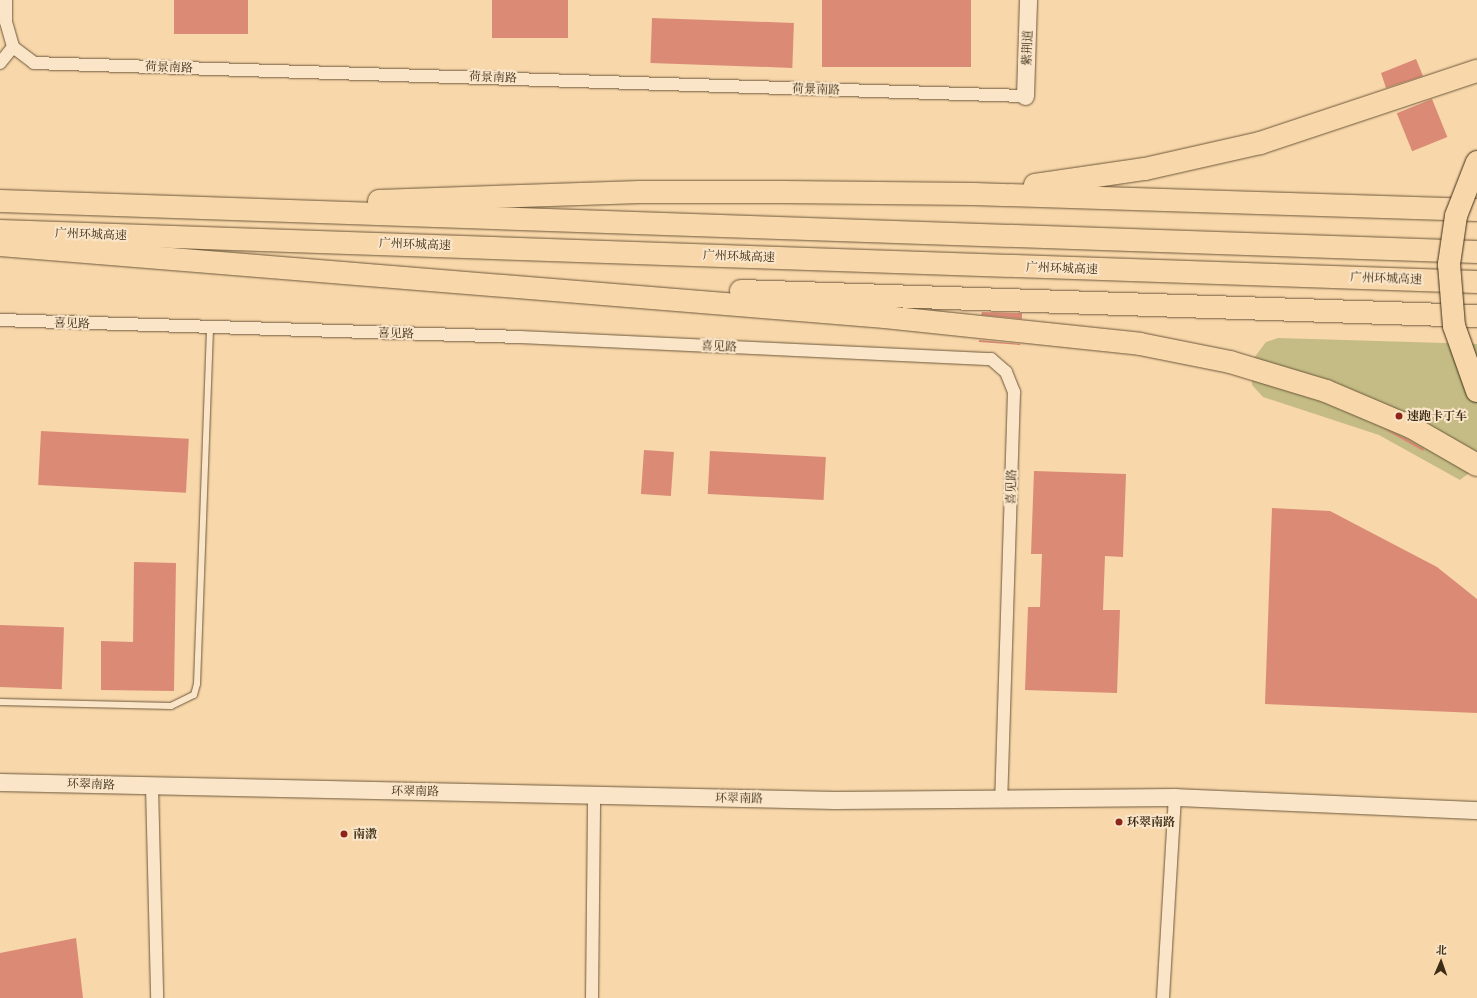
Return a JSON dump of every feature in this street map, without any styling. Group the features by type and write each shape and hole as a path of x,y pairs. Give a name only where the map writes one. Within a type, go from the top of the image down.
{"highway":[{"path":"904,194 1018,187 1184,162 1303,131 1477,71"},
{"path":"1477,162 1456,216 1449,264 1454,326 1477,391"},
{"path":"0,201 228,204 640,192 904,194 1477,210"},
{"path":"0,201 1477,252"},
{"name":"广州环城高速","path":"0,231 1477,282"},
{"path":"0,245 1018,329 1170,349 1260,370 1355,402 1411,426 1477,465"},
{"path":"424,280 1477,316"}],"street":[{"path":"0,63 13,47 6,22 6,0"},
{"name":"紫荆道","path":"1025,96 1028,0"},
{"name":"荷景南路","path":"13,47 34,63 1025,96"},
{"name":"喜见路","path":"0,320 520,337 991,359 1006,372 1014,392 1001,798"},
{"name":"环翠南路","path":"0,782 835,800 1174,797 1477,810"},
{"path":"152,786 157,998"},
{"path":"592,998 594,795"},
{"path":"1163,998 1174,797"}],"lane":[{"path":"0,702 171,706 194,695 197,684 210,327"}],"shaded area":[{"name":"速跑卡丁车","path":"1278,338 1477,344 1477,467 1460,480 1379,435 1263,397 1252,385 1251,362 1266,342"}],"building":[{"path":"174,0 248,0 248,34 174,34"},
{"path":"492,0 568,0 568,38 492,38"},
{"path":"822,0 971,0 971,67 822,67"},
{"path":"652,18 794,23 792,68 650,63"},
{"path":"1416,59 1423,76 1386,88 1381,73"},
{"path":"1432,99 1447,137 1412,151 1397,113"},
{"path":"982,312 1022,313 1022,319 981,315"},
{"path":"979,340 1020,344 1020,345 979,342"},
{"path":"1382,428 1405,438 1424,449 1423,451"},
{"path":"41,431 189,439 186,493 38,485"},
{"path":"644,450 674,452 671,496 641,494"},
{"path":"710,451 826,457 824,500 708,494"},
{"path":"1034,471 1126,474 1123,557 1105,556 1103,610 1120,610 1117,693 1025,690 1028,607 1040,607 1042,554 1031,554"},
{"path":"1272,508 1330,511 1437,567 1477,599 1477,713 1265,704"},
{"path":"134,562 176,563 174,691 101,690 101,641 133,642"},
{"path":"0,625 64,627 62,689 0,687"},
{"path":"76,938 83,998 0,998 0,953"}],"place":[{"name":"速跑卡丁车","path":"1399,416"},
{"name":"环翠南路","path":"1119,822"},
{"name":"南漖","path":"344,834"}]}
